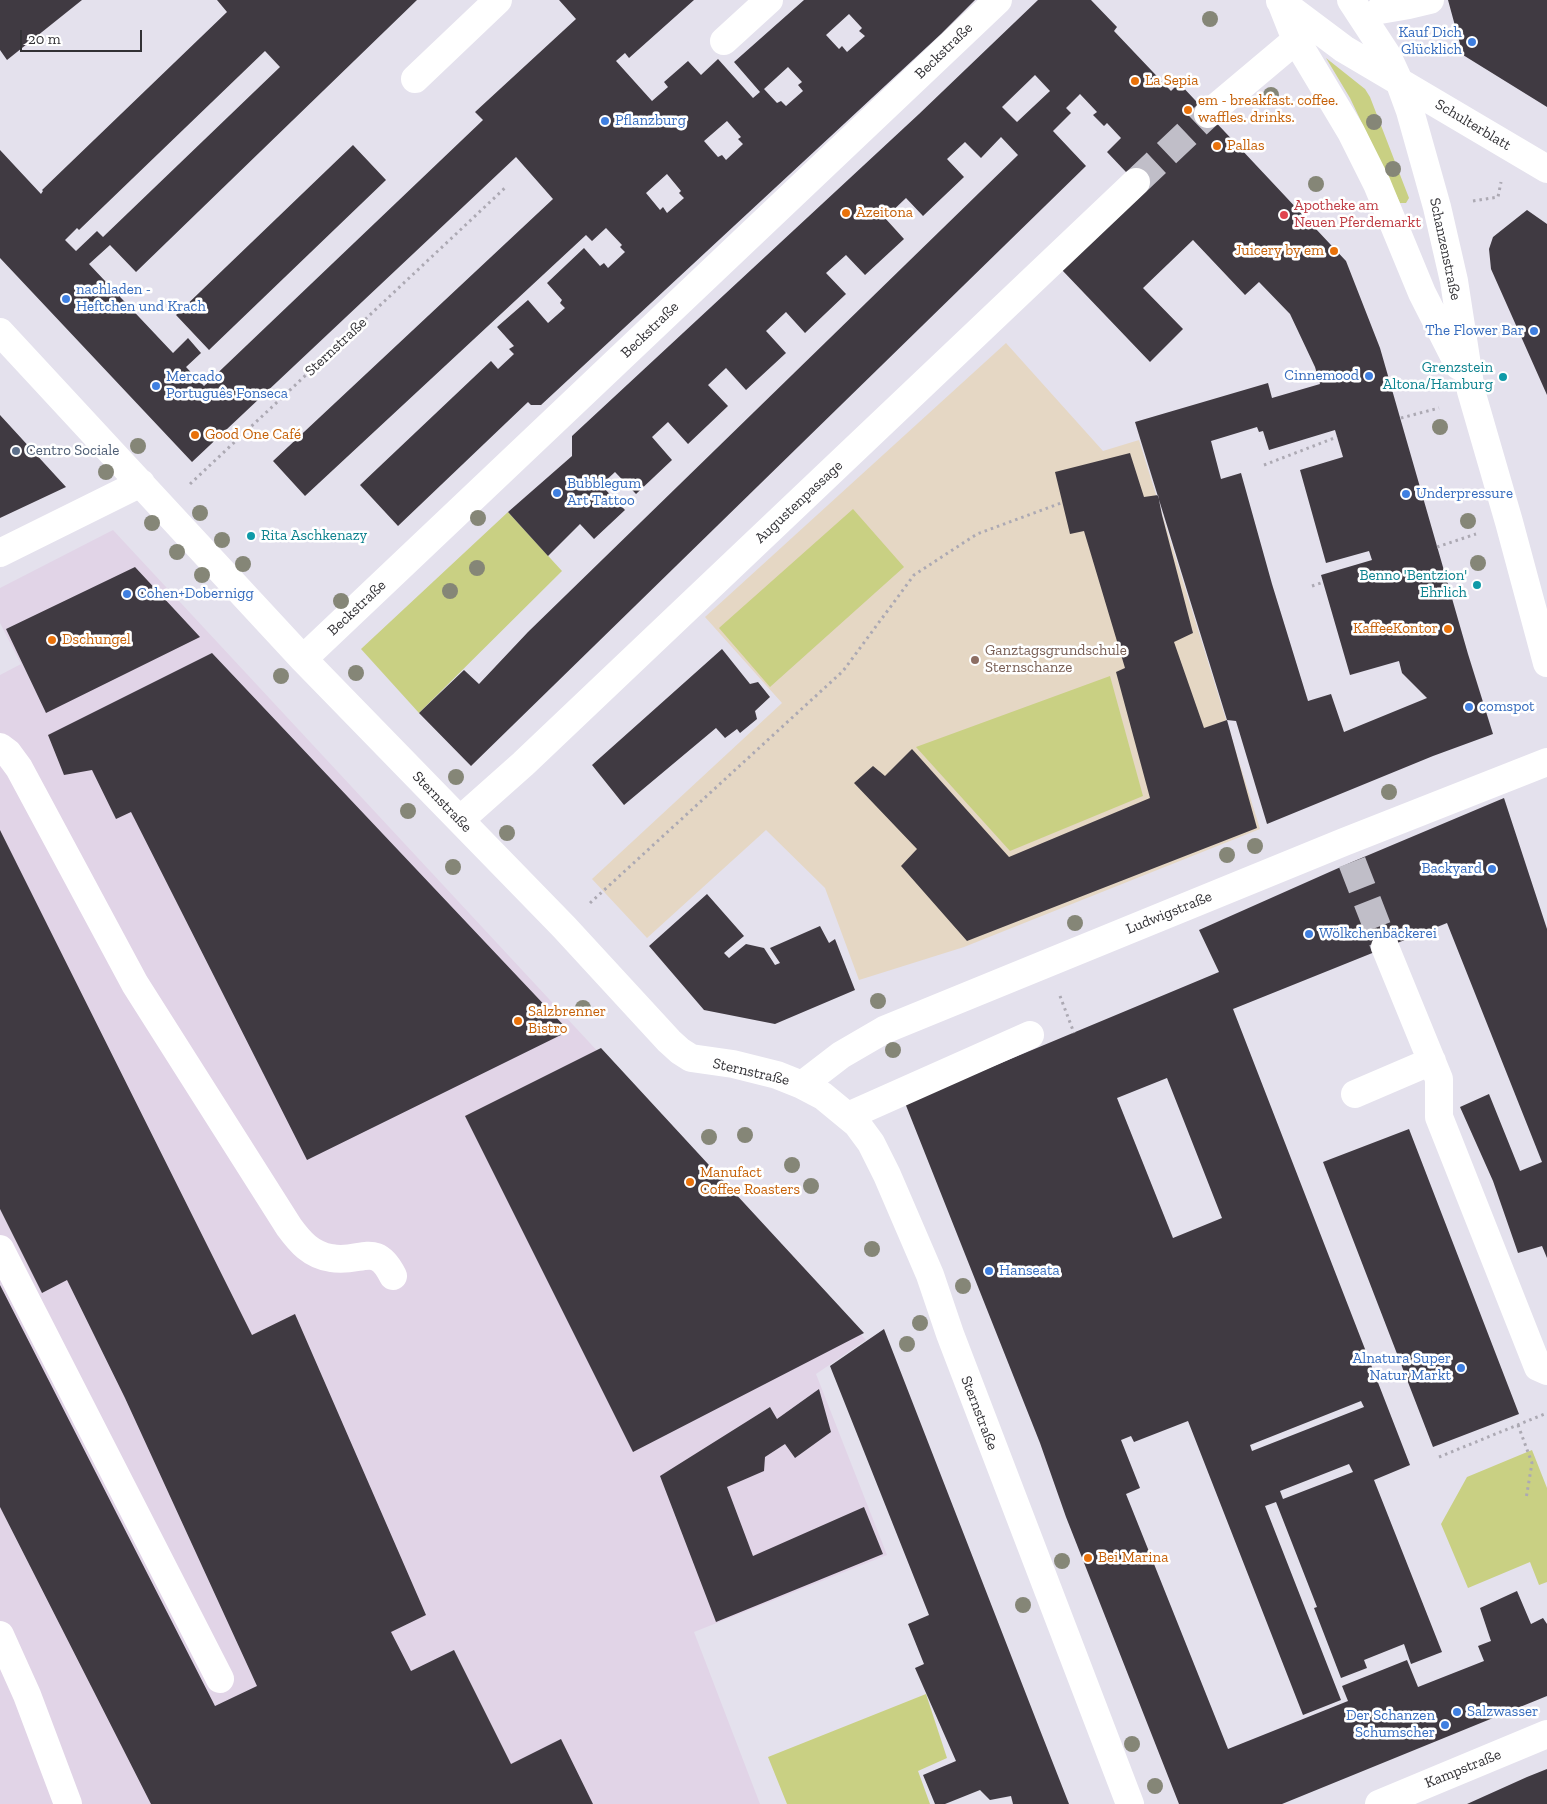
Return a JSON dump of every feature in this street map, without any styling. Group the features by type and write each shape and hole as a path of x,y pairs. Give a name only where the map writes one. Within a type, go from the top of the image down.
{"street":[{"path":"415,79 498,0"},
{"path":"724,41 769,0"},
{"name":"Beckstraße","path":"303,659 998,0"},
{"name":"Schanzenstraße","path":"1351,0 1378,12 1387,55 1410,111 1454,281 1471,391 1547,663"},
{"path":"1378,12 1430,0"},
{"name":"Schanzenstraße","path":"1280,1 1296,40 1352,132 1377,184 1422,293 1471,391"},
{"name":"Schulterblatt","path":"1280,1 1344,49 1547,169"},
{"path":"1208,114 1296,40"},
{"name":"Augustenpassage","path":"460,820 523,764 1136,182"},
{"name":"Sternstraße","path":"0,332 303,659 564,927 669,1041 691,1058 733,1064 769,1073 802,1085 823,1096 857,1124 887,1174 930,1275 950,1334 1130,1804"},
{"path":"0,553 141,483"},
{"path":"0,747 8,753 19,768 134,984 289,1227 303,1245 316,1254 331,1258 372,1255 381,1258 387,1264 393,1276"},
{"name":"Ludwigstraße","path":"802,1085 841,1055 884,1030 1348,852 1547,762"},
{"path":"1384,948 1439,1079 1439,1117 1538,1367 1547,1372"},
{"path":"848,1116 1030,1035"},
{"path":"1355,1094 1432,1061"},
{"path":"0,1249 220,1679"},
{"path":"0,1635 27,1695 68,1804"},
{"name":"Kampstraße","path":"1379,1804 1547,1734"}],"path":[{"path":"1465,202 1498,197 1502,180"},
{"name":"Sternstraße","path":"164,508 507,186"},
{"path":"1264,465 1338,437"},
{"path":"564,927 843,671 914,575 977,534 1061,503"},
{"path":"1312,586 1324,582"},
{"path":"1439,1457 1547,1413"},
{"path":"1518,1425 1532,1464 1526,1499"}],"shaded area":[{"name":"Ganztagsgrundschule Sternschanze","path":"1006,343 1103,451 1139,440 1260,829 964,947 859,980 825,888 766,830 647,938 592,879 782,703 705,617"},
{"path":"113,530 866,1340 816,1374 887,1555 694,1632 760,1804 0,1804 0,675 21,664 0,623 0,588"}],"green space":[{"path":"1326,58 1365,89 1370,97 1409,198 1406,203 1400,203 1350,98"},
{"path":"853,509 904,567 770,687 719,628"},
{"path":"508,512 562,571 419,713 361,649"},
{"path":"1110,676 1143,796 1010,851 916,747"},
{"path":"1532,1450 1547,1488 1547,1582 1539,1585 1530,1562 1468,1588 1441,1524 1467,1477"},
{"path":"926,1694 947,1758 918,1771 930,1804 787,1804 768,1757"}],"building":[{"path":"0,0 82,0 7,60 0,50"},
{"path":"217,0 417,0 136,272 110,245 89,264 173,353 188,338 201,353 186,367 204,386 483,120 475,112 576,19 559,0 694,0 629,58 625,53 616,61 652,101 668,87 664,82 688,61 701,75 718,59 753,98 760,92 734,62 804,0 975,0 941,34 541,405 531,405 528,402 398,526 360,485 491,361 498,369 514,354 509,349 514,346 497,327 528,300 548,323 565,308 560,303 562,300 547,283 584,248 600,266 604,263 608,268 625,252 620,247 622,245 606,228 592,241 586,235 305,496 273,461 553,199 516,157 192,462 0,258 0,150 41,194 42,190 227,12","holes":["849,14 862,28 859,31 865,36 847,52 842,46 839,49 826,35","265,51 280,67 103,237 97,231 76,251 65,240 77,228 79,230","788,67 802,82 798,85 803,91 786,106 781,101 777,103 764,89","727,121 741,137 738,139 743,144 726,160 722,155 718,157 704,141","667,174 681,191 679,193 684,198 667,213 663,207 660,210 646,193"]},
{"path":"1038,0 1091,0 1117,27 1114,31 1171,91 1179,83 1346,261 1380,348 1468,654 1493,734 1433,756 1267,824 1236,721 1227,720 1135,422 1268,383 1272,398 1320,384 1315,367 1290,314 1259,282 1245,295 1193,240 1143,288 1183,329 1150,362 1062,270 1145,192 1107,152 1121,138 1107,123 1104,126 1093,115 1097,112 1080,94 1066,108 1071,113 1053,131 1086,166 471,766 419,713 464,670 479,684 528,632 1018,155 1001,137 981,158 965,142 947,159 964,177 923,216 906,198 885,218 904,239 865,275 846,255 826,273 846,294 805,333 786,312 766,331 786,353 746,390 726,368 708,385 728,406 688,444 668,422 652,437 672,460 636,494 615,472 601,485 625,510 594,539 580,524 548,556 508,512 572,456 572,436 919,114","holes":["1035,75 1050,91 1017,122 1002,107","1257,427 1259,432 1263,431 1269,450 1335,430 1343,457 1300,470 1326,563 1369,551 1372,560 1321,575 1350,675 1399,661 1402,673 1427,698 1344,732 1331,694 1308,701 1272,584 1241,473 1221,479 1211,441"]},
{"path":"1448,0 1547,0 1547,107 1463,55"},
{"path":"353,145 386,180 209,350 176,315"},
{"path":"1527,210 1547,224 1547,395 1491,269 1489,249 1493,237"},
{"name":"Centro Sociale","path":"0,415 66,487 0,518"},
{"path":"1130,453 1144,497 1158,495 1193,633 1174,642 1204,728 1227,720 1257,828 967,941 901,866 917,849 854,783 873,766 885,776 912,749 1009,857 1150,798 1116,672 1125,668 1084,531 1070,534 1055,472"},
{"path":"135,567 200,637 46,713 6,629"},
{"path":"722,649 750,684 758,682 770,697 755,711 757,719 740,733 737,729 725,738 716,728 624,805 592,765"},
{"path":"212,653 569,1031 307,1160 131,812 116,819 92,770 64,775 48,735"},
{"path":"1504,798 1547,929 1547,1258 1542,1246 1518,1253 1493,1181 1460,1107 1489,1094 1520,1171 1542,1162 1447,923 1233,1009 1410,1465 1374,1480 1442,1652 1411,1664 1404,1644 1364,1660 1367,1668 1341,1678 1314,1608 1317,1607 1276,1502 1265,1506 1341,1700 1303,1715 1188,1421 1134,1442 1131,1436 1121,1440 1140,1488 1126,1494 1228,1749 1348,1701 1342,1686 1407,1660 1418,1687 1484,1661 1478,1646 1491,1641 1480,1608 1517,1591 1531,1624 1543,1618 1547,1624 1547,1696 1282,1804 1179,1804 1066,1517 1040,1443 905,1103 1219,972 1199,930 1352,862","holes":["1167,1078 1222,1218 1173,1238 1117,1098","1361,1401 1364,1407 1252,1451 1250,1445","1349,1464 1353,1472 1283,1499 1280,1491"]},
{"path":"0,830 252,1335 295,1314 426,1615 391,1632 411,1671 454,1650 511,1764 561,1739 593,1804 151,1804 0,1507 0,1285 215,1706 257,1686 125,1398 67,1280 42,1293 0,1209"},
{"path":"707,894 744,936 724,953 729,958 746,944 764,948 775,965 780,963 770,948 820,926 829,943 835,939 855,990 775,1024 704,1010 649,946"},
{"path":"601,1048 864,1333 633,1452 465,1116"},
{"path":"1409,1129 1519,1414 1433,1447 1323,1162"},
{"path":"884,1329 1069,1804 1013,1804 1011,1796 990,1800 980,1790 945,1804 935,1804 923,1775 956,1761 915,1668 924,1664 908,1624 929,1615 830,1366"},
{"path":"819,1389 831,1432 795,1458 785,1444 765,1457 764,1471 727,1487 753,1556 864,1507 883,1554 716,1622 660,1476 770,1407 777,1419"},
{"path":"1547,1769 1547,1804 1467,1804 1527,1777"}],"tunnel":[{"path":"1136,182 1208,114"},
{"path":"1352,862 1385,947"}],"place":[{"name":"Kauf Dich Glücklich","path":"1472,42"},
{"name":"La Sepia","path":"1135,81"},
{"name":"em - breakfast. coffee. waffles. drinks.","path":"1188,110"},
{"name":"Pflanzburg","path":"605,121"},
{"name":"Pallas","path":"1217,146"},
{"name":"Azeitona","path":"846,213"},
{"name":"Apotheke am Neuen Pferdemarkt","path":"1284,215"},
{"name":"Juicery by em","path":"1334,251"},
{"name":"nachladen - Heftchen und Krach","path":"66,299"},
{"name":"The Flower Bar","path":"1534,331"},
{"name":"Cinnemood","path":"1369,376"},
{"name":"Grenzstein Altona/Hamburg","path":"1503,377"},
{"name":"Mercado Português Fonseca","path":"156,386"},
{"name":"Good One Café","path":"195,435"},
{"name":"Centro Sociale","path":"16,451"},
{"name":"Bubblegum Art Tattoo","path":"557,493"},
{"name":"Underpressure","path":"1406,494"},
{"name":"Rita Aschkenazy","path":"251,536"},
{"name":"Benno 'Bentzion' Ehrlich","path":"1477,585"},
{"name":"Cohen+Dobernigg","path":"127,594"},
{"name":"KaffeeKontor","path":"1448,629"},
{"name":"Dschungel","path":"52,640"},
{"name":"Ganztagsgrundschule Sternschanze","path":"975,660"},
{"name":"comspot","path":"1469,707"},
{"name":"Backyard","path":"1492,869"},
{"name":"Wölkchenbäckerei","path":"1309,934"},
{"name":"Salzbrenner Bistro","path":"518,1021"},
{"name":"Manufact Coffee Roasters","path":"690,1182"},
{"name":"Hanseata","path":"989,1271"},
{"name":"Alnatura Super Natur Markt","path":"1461,1368"},
{"name":"Bei Marina","path":"1088,1558"},
{"name":"Salzwasser","path":"1457,1712"},
{"name":"Der Schanzen Schumscher","path":"1445,1725"}]}
